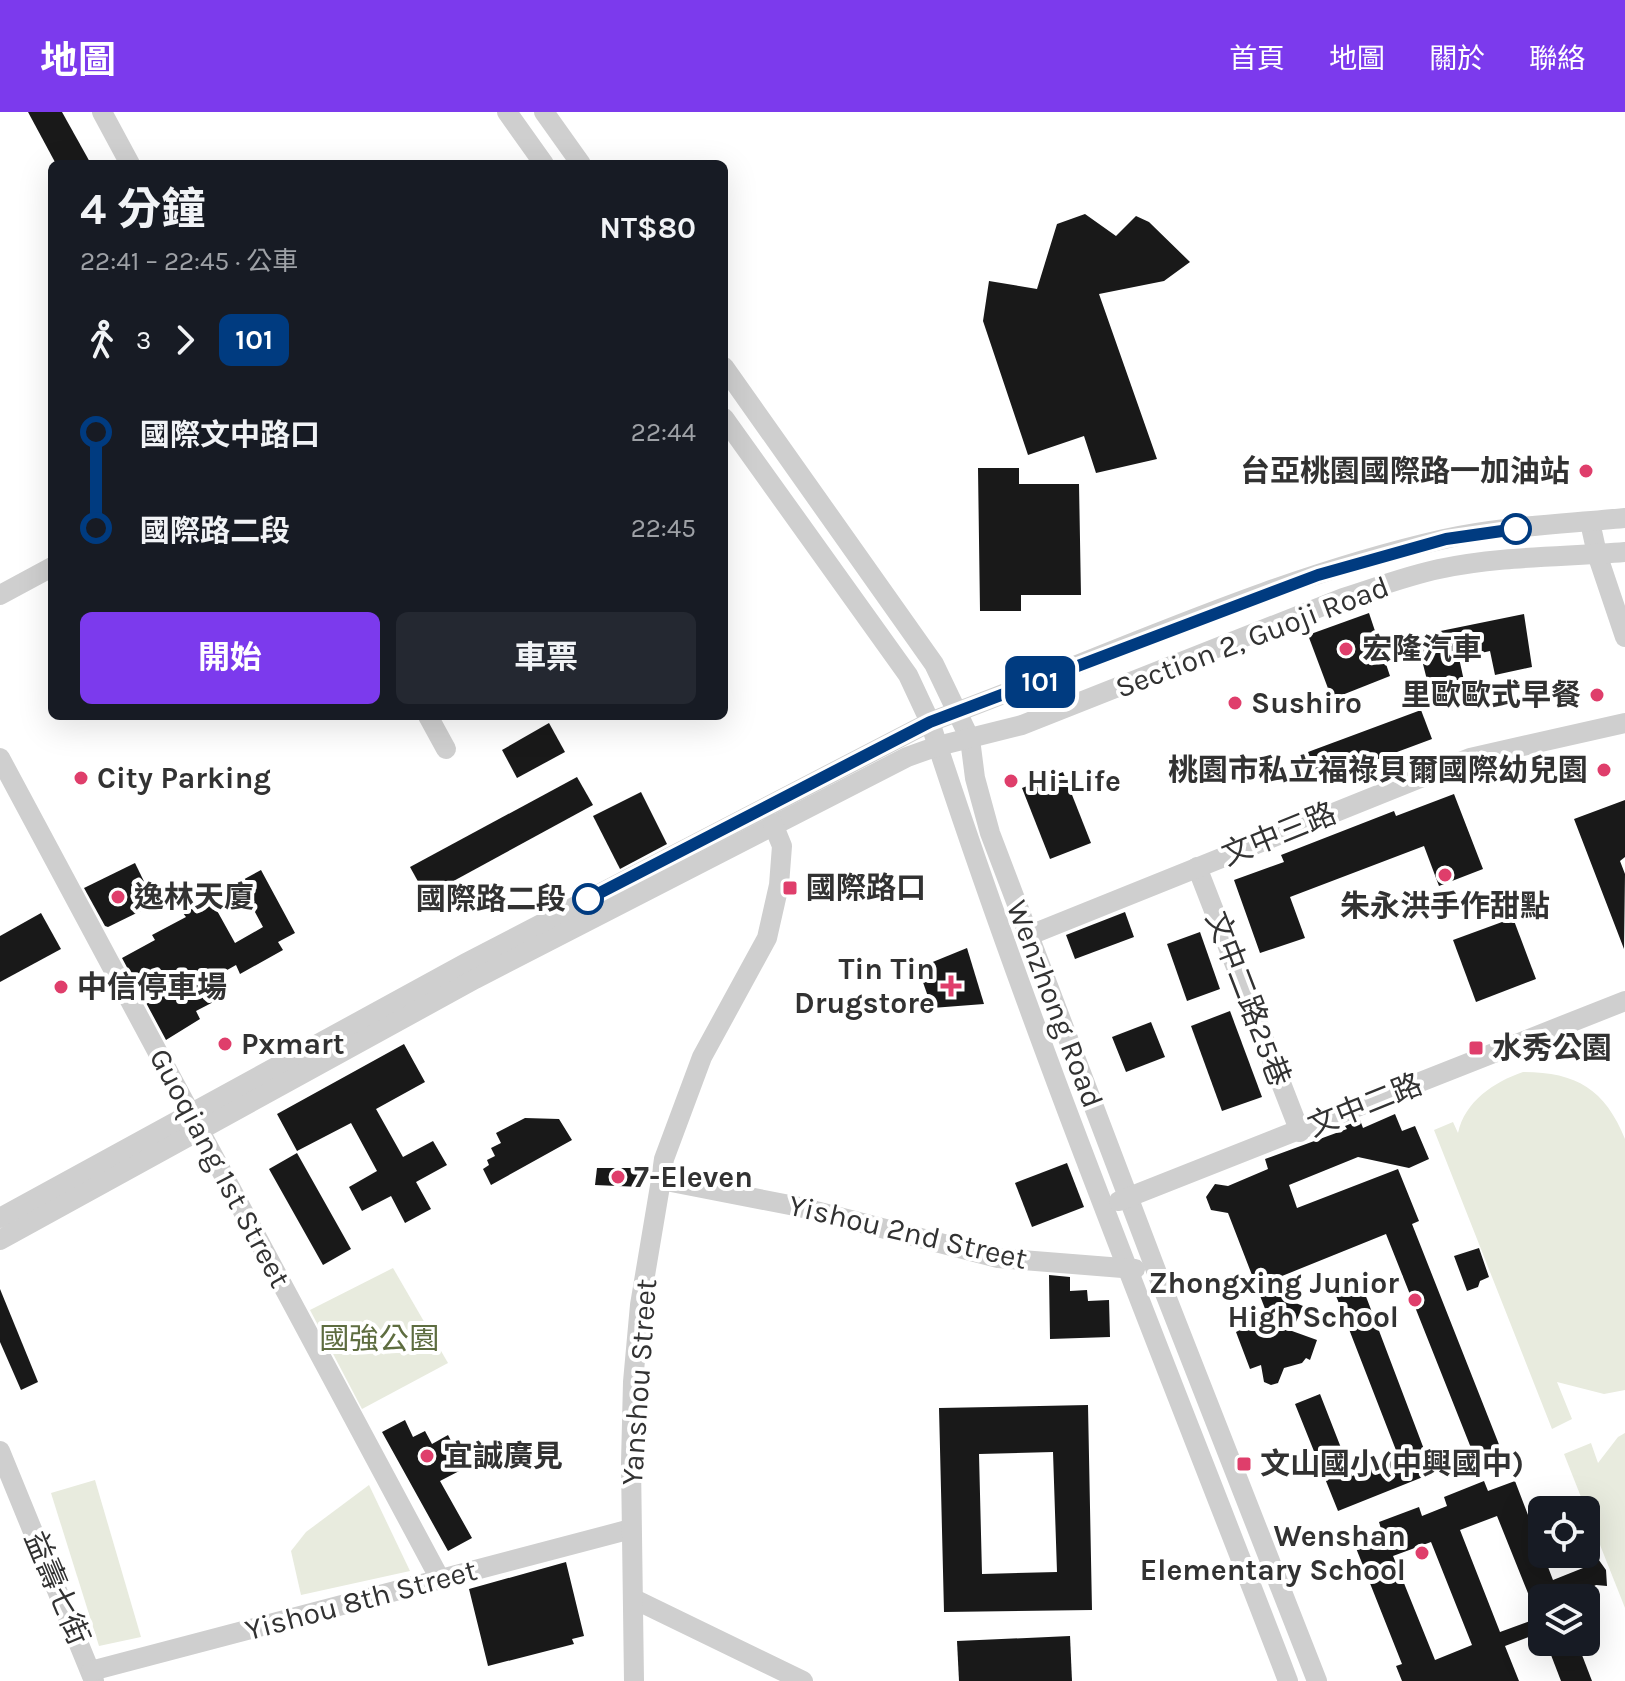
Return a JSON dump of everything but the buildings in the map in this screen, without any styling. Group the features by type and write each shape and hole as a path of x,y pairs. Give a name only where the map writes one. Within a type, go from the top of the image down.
{"street":[{"path":"102,112 128,160"},
{"path":"507,112 541,160"},
{"path":"544,112 578,160"},
{"name":"Wenzhong Road","path":"728,373 934,664 959,712 970,739 975,778 990,833 1157,1273 1317,1681"},
{"name":"Wenzhong Road","path":"728,424 908,675 930,722 1035,1024 1126,1267 1156,1336 1288,1681"},
{"name":"Section 2, Guoji Road","path":"0,1240 195,1120 466,963 930,722 1190,622 1385,554 1494,531 1625,518"},
{"path":"1590,522 1597,554 1625,637"},
{"name":"Section 2, Guoji Road","path":"0,1218 475,979 898,761 938,746 1022,725 1343,598 1392,582 1438,569 1479,563 1625,552"},
{"path":"0,595 48,569"},
{"path":"430,720 446,749"},
{"name":"文中三路","path":"1030,935 1470,758 1625,723"},
{"name":"Guoqiang 1st Street","path":"0,758 440,1579"},
{"name":"Yanshou Street","path":"634,1681 631,1529 636,1342 664,1159 702,1057 767,938 779,885 782,846 773,824"},
{"name":"文中二路25巷","path":"1197,867 1300,1132"},
{"name":"文中二路","path":"1104,1207 1625,1001"},
{"name":"Yishou 2nd Street","path":"661,1180 800,1207 998,1258 1126,1267 1157,1273"},
{"name":"益壽七街","path":"0,1451 93,1676"},
{"name":"Yishou 8th Street","path":"93,1676 631,1529"},
{"path":"634,1599 803,1681"}],"green space":[{"path":"1523,1072 1558,1075 1586,1087 1608,1107 1625,1139 1625,1390 1604,1394 1557,1382 1572,1419 1552,1429 1434,1130 1453,1122 1458,1133 1467,1111 1482,1094"},
{"name":"國強公園","path":"393,1268 448,1363 362,1409 310,1310"},
{"path":"1625,1433 1625,1608 1600,1545 1600,1496 1581,1496 1564,1454 1591,1443 1598,1463 1618,1437"},
{"path":"95,1480 141,1637 99,1646 51,1493"},
{"path":"369,1485 410,1571 301,1595 291,1551 306,1532"}],"bus line":[{"name":"101","path":"588,899 930,722 1318,575 1446,539 1516,529"}],"place":[{"name":"台亞桃園國際路一加油站","path":"1586,471"},
{"name":"宏隆汽車","path":"1346,649"},
{"name":"里歐歐式早餐","path":"1597,695"},
{"name":"Sushiro","path":"1235,703"},
{"name":"桃園市私立福祿貝爾國際幼兒園","path":"1604,770"},
{"name":"City Parking","path":"81,778"},
{"name":"Hi-Life","path":"1011,781"},
{"name":"朱永洪手作甜點","path":"1445,875"},
{"name":"國際路口","path":"790,888"},
{"name":"逸林天廈","path":"118,897"},
{"name":"國際路二段","path":"588,899"},
{"name":"Tin Tin Drugstore","path":"951,986"},
{"name":"中信停車場","path":"61,987"},
{"name":"Pxmart","path":"225,1044"},
{"name":"水秀公園","path":"1476,1048"},
{"name":"7-Eleven","path":"618,1177"},
{"name":"Zhongxing Junior High School","path":"1415,1300"},
{"name":"宜誠廣見","path":"427,1456"},
{"name":"文山國小(中興國中)","path":"1244,1464"},
{"name":"Wenshan Elementary School","path":"1422,1553"}]}
